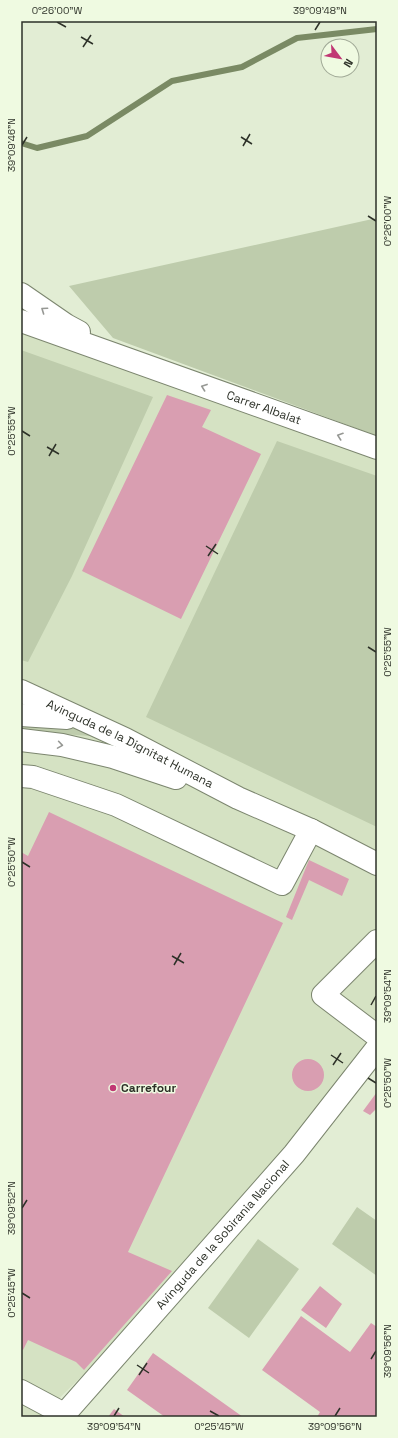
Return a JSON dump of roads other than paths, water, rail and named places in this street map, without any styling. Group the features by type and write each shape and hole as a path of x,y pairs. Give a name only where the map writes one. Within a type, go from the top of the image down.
{"street":[{"name":"Carrer Albalat","path":"21,294 66,325 97,343 121,356 151,368"},
{"name":"Carrer Albalat","path":"21,321 377,448"},
{"name":"Avinguda de la Dignitat Humana","path":"21,690 125,740 238,798 311,830 377,864"},
{"path":"21,715 80,719"},
{"name":"Avinguda de la Dignitat Humana","path":"21,740 62,745 113,757 238,798"},
{"path":"21,776 33,777 116,805 282,884 311,830"},
{"path":"377,941 323,995 377,1036"},
{"name":"Avinguda de la Sobirania Nacional","path":"63,1416 294,1154 377,1048"},
{"path":"21,1391 63,1416"}],"waterway":[{"path":"21,143 37,148 87,136 172,81 242,67 297,38 377,29"}],"place":[{"name":"Carrefour","path":"113,1088"}]}
